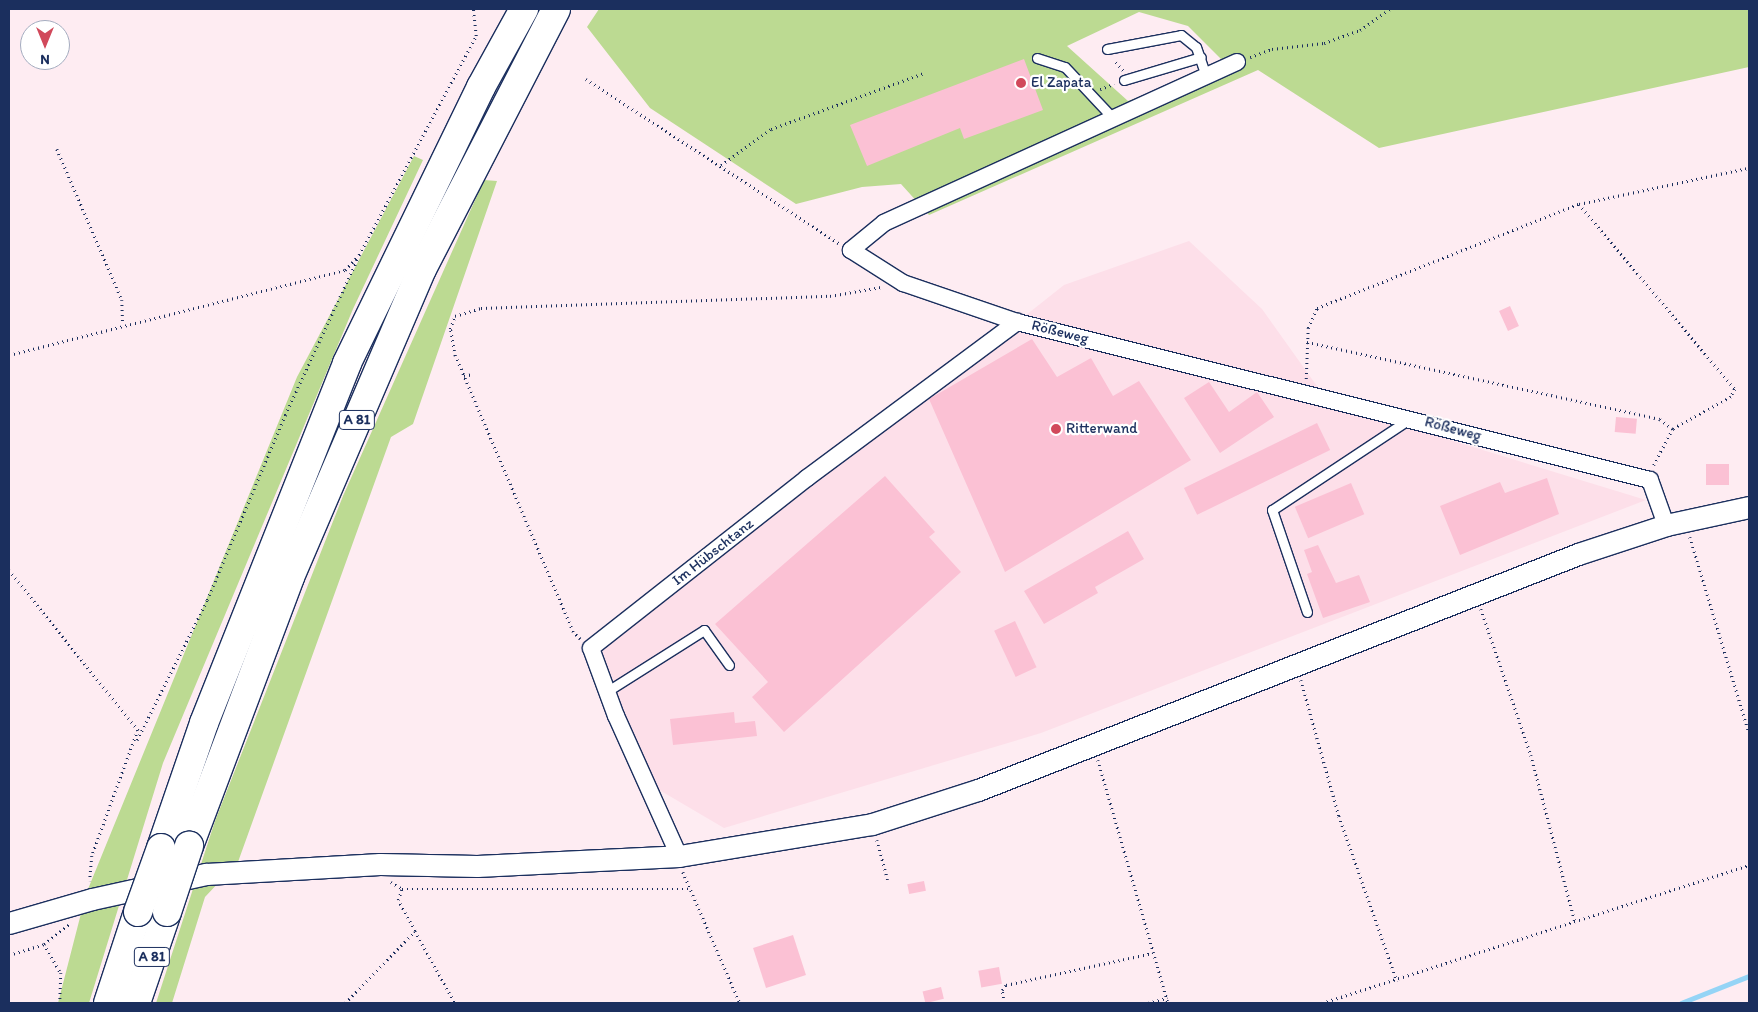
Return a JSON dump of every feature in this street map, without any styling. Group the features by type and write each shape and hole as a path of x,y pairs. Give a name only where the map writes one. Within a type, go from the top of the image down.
{"highway":[{"name":"A 81","path":"108,1003 204,723 347,364 481,88 524,9"},
{"name":"A 81","path":"136,1003 189,846 290,577 422,269 556,9"}],"street":[{"path":"851,250 884,224 1112,117 1237,62"},
{"name":"Rößeweg","path":"851,250 904,283 1017,322 1305,391 1650,480"},
{"name":"Im Hübschtanz","path":"591,648 806,478 1017,322"},
{"path":"1650,480 1676,523"},
{"path":"9,923 92,899 206,874 272,869 579,863 680,856 872,824 978,790 1476,592 1676,523 1749,507"},
{"path":"591,648 606,692 680,856"}],"lane":[{"path":"1107,49 1181,36 1201,57 1206,76"},
{"path":"1124,76 1201,57"},
{"path":"1037,58 1065,67 1112,117"},
{"path":"1307,612 1272,510 1410,418"},
{"path":"606,692 704,630 729,665"}],"path":[{"path":"92,899 92,856 137,740 208,600 285,416 359,256 476,36 473,9"},
{"path":"1237,62 1272,49 1324,43 1360,30 1390,9"},
{"path":"1116,62 1124,76"},
{"path":"721,165 771,129 924,73"},
{"path":"586,79 721,165 799,220 851,250"},
{"path":"57,149 122,300 123,323"},
{"path":"1305,391 1307,342 1317,308 1579,204 1749,168"},
{"path":"1579,204 1735,390 1731,397 1673,429 1650,480"},
{"path":"9,355 123,323 326,277 345,270 359,256"},
{"path":"591,648 573,632 464,376 450,329 455,316 481,308 830,296 904,283"},
{"path":"1307,342 1660,419 1673,429"},
{"path":"464,376 473,374"},
{"path":"1676,523 1749,733"},
{"path":"9,570 136,723 137,740"},
{"path":"1476,592 1531,754 1575,921"},
{"path":"1296,663 1339,816 1397,981"},
{"path":"1094,745 1168,1003"},
{"path":"872,824 888,880"},
{"path":"1322,1003 1397,981 1575,921 1749,866"},
{"path":"456,1003 398,900 402,889 414,886 594,893 688,889 740,1003"},
{"path":"9,955 44,944 79,918"},
{"path":"345,1003 415,931"},
{"path":"44,944 61,973 60,1003"},
{"path":"1004,1003 1002,990 1006,985 1153,953"},
{"path":"1148,1003 1166,998"}],"shaded area":[{"path":"1189,241 1262,309 1329,403 1646,500 1041,733 724,828 644,781 599,653 1064,285"}],"green space":[{"path":"599,9 1749,9 1749,67 1379,148 1258,70 929,215 901,184 862,187 796,204 650,108 587,27","holes":["1139,12 1188,26 1226,64 1128,101 1067,46"]},
{"path":"414,156 423,160 353,309 163,763 89,1003 58,1003 86,894 297,377"},
{"path":"484,180 497,181 413,424 391,437 238,862 205,897 172,1003 156,1003 215,821 343,496"}],"building":[{"path":"1024,59 1043,110 964,139 960,128 867,166 850,125"},
{"path":"1510,306 1519,326 1508,331 1499,311"},
{"name":"Ritterwand","path":"1032,339 1057,377 1091,358 1113,396 1139,381 1191,460 1005,572 929,399"},
{"path":"1209,382 1229,412 1257,392 1274,417 1220,453 1184,398"},
{"path":"1616,417 1637,419 1636,434 1615,432"},
{"path":"1317,423 1330,450 1197,515 1184,488"},
{"path":"1706,464 1729,464 1729,485 1706,485"},
{"path":"885,476 935,532 929,537 961,572 784,732 752,697 768,682 715,624"},
{"path":"1547,478 1559,514 1460,555 1440,506 1500,482 1505,493"},
{"path":"1351,483 1364,514 1308,538 1295,507"},
{"path":"1128,531 1144,559 1095,587 1098,593 1044,624 1024,591"},
{"path":"1318,545 1336,583 1359,575 1370,602 1323,618 1307,574 1312,572 1304,550"},
{"path":"1015,621 1037,667 1016,677 994,631"},
{"path":"734,712 735,723 755,721 757,736 673,745 670,719"},
{"path":"924,881 926,891 909,894 907,884"},
{"path":"793,935 806,975 766,988 753,948"},
{"path":"999,967 1002,984 981,987 978,971"},
{"path":"941,987 944,999 925,1003 923,992"}],"waterway":[{"path":"1681,1003 1749,976"}],"place":[{"name":"El Zapata","path":"1021,83"},
{"name":"Ritterwand","path":"1056,429"}]}
